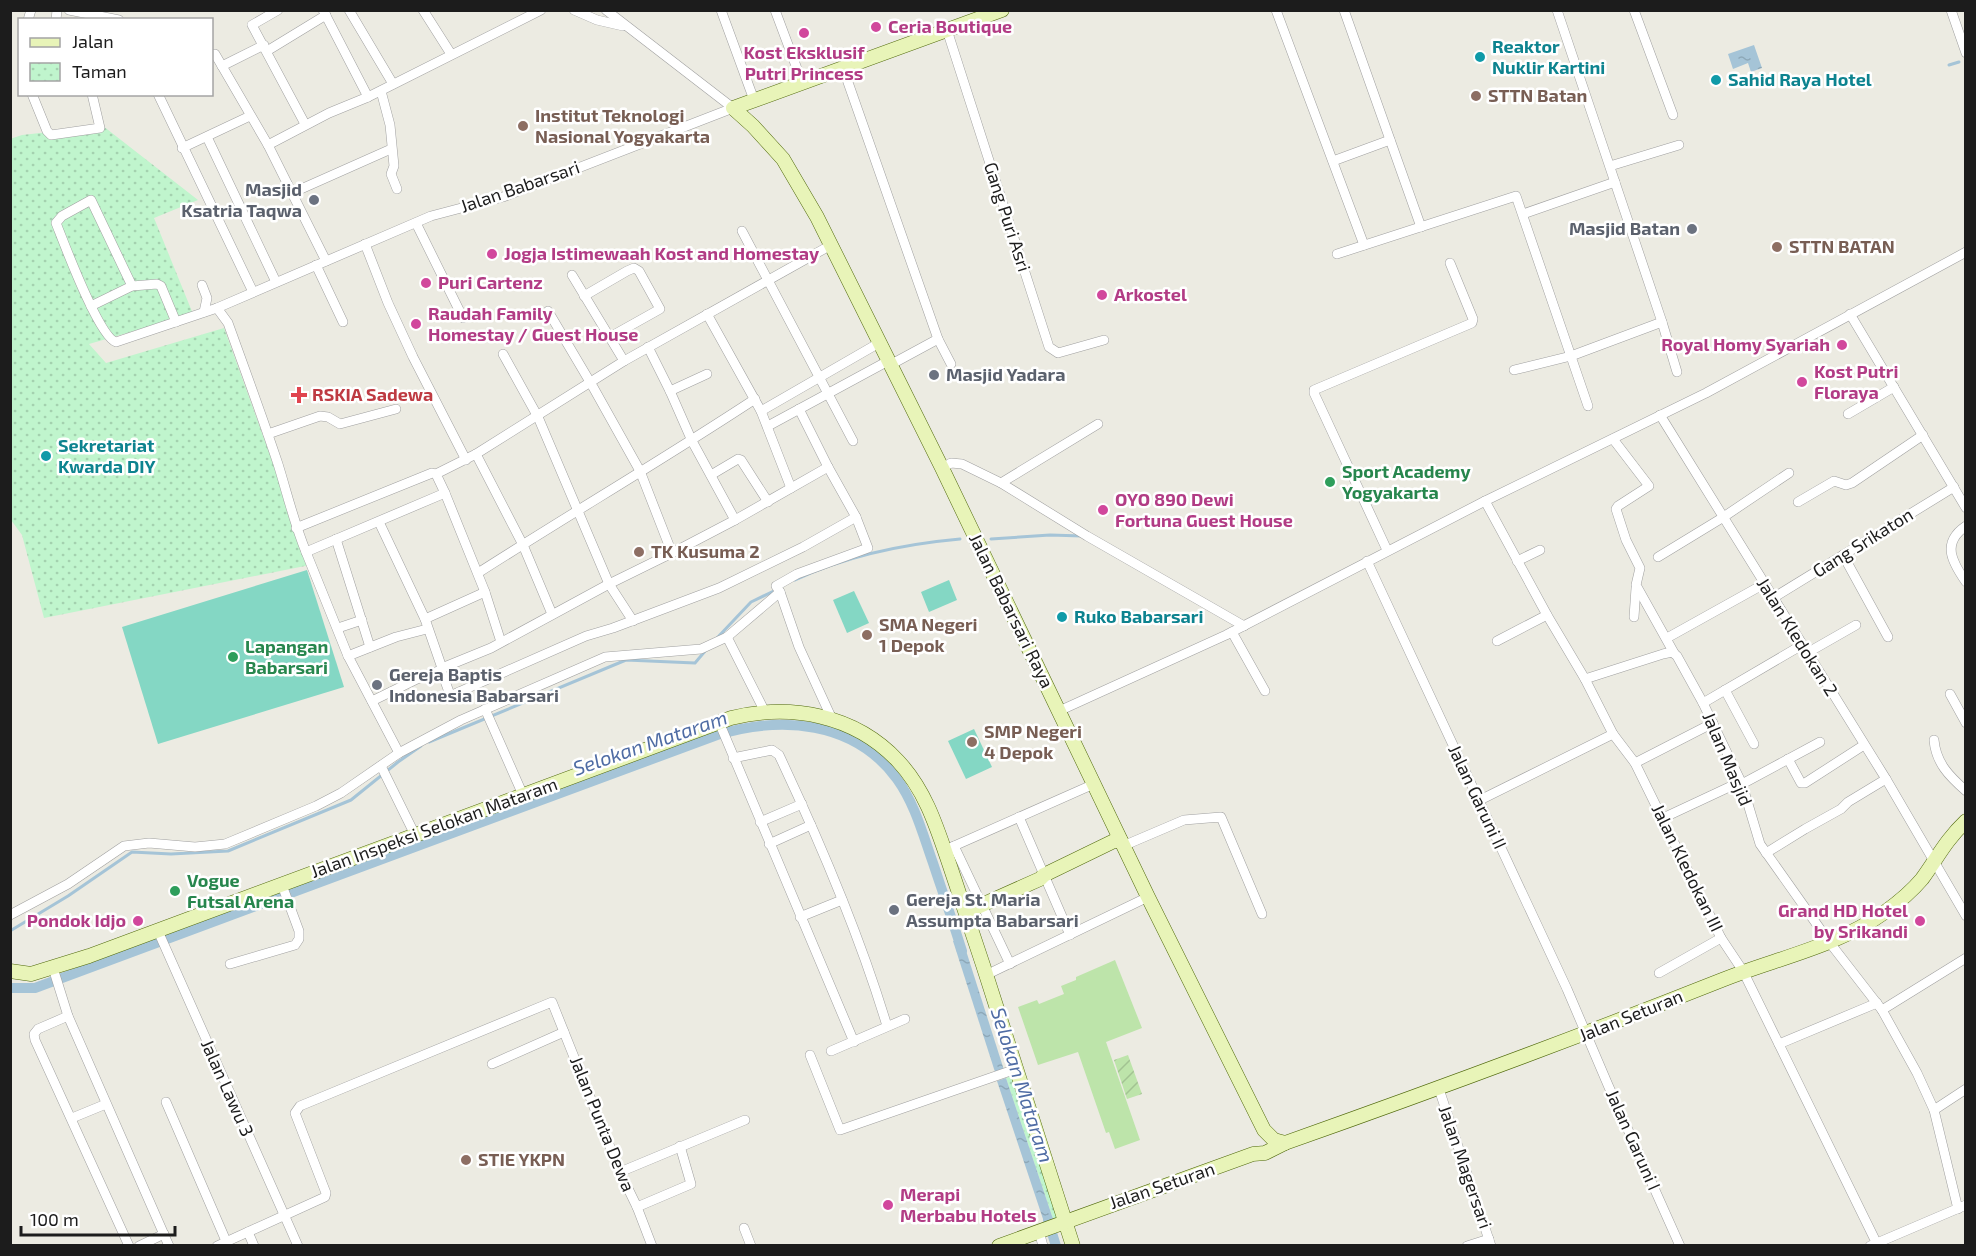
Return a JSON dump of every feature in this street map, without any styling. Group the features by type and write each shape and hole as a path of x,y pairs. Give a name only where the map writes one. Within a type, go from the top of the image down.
{"street":[{"path":"69,10 86,16 102,18"},
{"path":"278,10 253,24 305,124"},
{"path":"349,10 393,84"},
{"path":"423,10 451,54"},
{"path":"268,145 305,124 381,91 541,10"},
{"path":"574,10 597,20 628,27"},
{"path":"606,10 733,108"},
{"path":"721,10 754,100"},
{"path":"775,10 802,82"},
{"path":"1276,10 1364,245"},
{"path":"1344,10 1421,227"},
{"path":"1557,10 1677,372"},
{"path":"1634,10 1672,115"},
{"path":"1951,10 1965,53"},
{"name":"Jalan Babarsari","path":"91,306 108,338 116,342 217,308 431,216 503,197 754,100 994,12"},
{"path":"222,66 266,48 324,13 368,97"},
{"name":"Gang Puri Asri","path":"947,30 1049,347 1058,353 1104,340"},
{"path":"215,54 268,145 326,261"},
{"path":"843,68 938,339 951,364"},
{"path":"381,91 390,125 394,166 391,174 397,189"},
{"path":"33,96 47,132 51,135 100,128 92,96"},
{"path":"159,96 253,292"},
{"name":"Jalan Babarsari Raya","path":"733,108 783,159 831,244 942,468 1148,897 1264,1130"},
{"path":"182,148 250,116"},
{"path":"207,137 276,282"},
{"path":"1333,161 1390,140"},
{"path":"1610,166 1679,145"},
{"path":"292,194 391,149"},
{"path":"1523,214 1615,182"},
{"path":"1338,254 1516,196 1588,406"},
{"path":"132,286 92,202 88,200 62,216 56,223 91,306 132,286 157,284 176,322"},
{"path":"416,223 463,318"},
{"path":"742,231 853,441"},
{"path":"365,244 412,357 466,460"},
{"path":"296,528 466,460 624,361 831,244"},
{"path":"1059,711 1232,632 1387,550 1716,388 1965,252"},
{"path":"1387,550 1314,390 1472,322 1473,319 1450,263"},
{"path":"315,265 343,322"},
{"path":"584,296 634,268 639,271 660,309 610,338"},
{"path":"572,275 624,361"},
{"path":"202,285 207,298 204,312"},
{"path":"217,308 228,323 293,509 296,528 348,656 399,753"},
{"path":"548,311 591,382 640,471 672,553"},
{"path":"707,314 761,411 791,488"},
{"path":"1850,314 1965,508"},
{"path":"1514,370 1571,356 1662,322"},
{"path":"768,426 938,339"},
{"path":"761,411 879,343"},
{"path":"648,347 692,441 735,520"},
{"path":"503,354 538,417 609,584 633,621"},
{"path":"670,391 707,374"},
{"path":"1848,414 1894,387"},
{"path":"478,573 692,441 755,399"},
{"path":"268,434 320,416 328,417 340,424 396,408"},
{"path":"800,409 828,467 856,517 868,548 797,574 776,585 799,647 832,719"},
{"name":"Jalan Kledokan 2","path":"1660,415 1886,779 1965,916"},
{"path":"1001,483 1098,424"},
{"path":"1798,502 1834,481 1846,485 1852,483 1923,435"},
{"path":"1613,439 1649,486 1616,509 1626,540 1640,568 1636,585 1634,617"},
{"path":"476,454 523,545 552,614"},
{"path":"711,476 738,459 741,460 768,502"},
{"path":"942,468 951,463 962,464 1001,483 1087,536 1244,626"},
{"path":"379,522 425,619 442,669 501,642 672,553 828,467"},
{"path":"1658,557 1789,473"},
{"path":"434,474 445,493 478,573 501,642"},
{"name":"Gang Srikaton","path":"1773,598 1954,487"},
{"path":"306,552 445,493"},
{"name":"Jalan Kledokan III","path":"1485,501 1585,679 1613,734 1635,763 1664,818 1721,938 1743,971 1875,1244"},
{"path":"372,701 441,670 452,695 586,636 633,621 719,588 856,517"},
{"path":"1965,526 1955,534 1950,552 1965,582"},
{"path":"336,539 370,647"},
{"path":"1517,561 1540,550"},
{"path":"1843,555 1888,637"},
{"name":"Jalan Garuni II","path":"1367,561 1586,1034"},
{"path":"1666,638 1764,584"},
{"name":"Jalan Masjid","path":"1636,585 1713,723 1741,783 1756,833 1766,853 1830,943 1879,1006 1917,1073 1934,1110 1962,1207"},
{"path":"425,619 485,592"},
{"path":"10,915 68,884 124,846 149,843 195,847 225,844 316,806 382,769 399,753 488,715 608,657 695,650 727,637 780,592"},
{"path":"1497,641 1547,615"},
{"path":"338,628 362,620"},
{"path":"1703,703 1804,649 1856,625"},
{"path":"348,656 427,629"},
{"path":"1232,632 1265,691"},
{"path":"727,637 765,712"},
{"path":"1585,679 1663,654 1674,653"},
{"path":"1725,690 1754,744"},
{"path":"1950,694 1965,723"},
{"name":"Jalan Inspeksi Selokan Mataram","path":"10,971 31,975 54,972 283,888 523,795 743,715 765,712 799,713 832,719 854,726 872,738 906,770 925,799 949,848 1011,1070 1073,1245"},
{"path":"488,715 523,795"},
{"path":"1635,763 1713,723"},
{"path":"720,724 854,1042"},
{"path":"1478,801 1613,734"},
{"path":"1934,740 1935,753 1941,765 1965,791"},
{"path":"1664,818 1741,783 1820,742"},
{"path":"1788,759 1801,783 1805,783 1864,745"},
{"path":"732,753 774,750 779,754 842,900 887,1026"},
{"path":"382,769 415,836"},
{"path":"1766,853 1841,809 1848,802 1886,779"},
{"path":"1010,964 982,905 949,848 1094,784"},
{"path":"760,822 802,804"},
{"path":"1018,817 1070,935"},
{"path":"966,912 1122,843 1184,820 1221,817 1262,914"},
{"name":"Jalan Seturan","path":"1285,1143 1586,1034 1743,971 1830,943 1872,921 1901,900 1922,879 1945,842 1965,821"},
{"path":"769,844 811,825"},
{"path":"1925,845 1945,842"},
{"path":"230,964 295,945 299,939 283,888"},
{"path":"986,975 1148,897"},
{"path":"800,917 842,900"},
{"name":"Jalan Lawu 3","path":"159,933 298,1245"},
{"path":"1659,973 1721,938"},
{"path":"1779,1044 1879,1006 1937,977 1965,958"},
{"path":"54,972 68,1016 169,1245"},
{"name":"Jalan Punta Dewa","path":"285,1215 326,1197 295,1113 300,1106 552,1002 620,1172 652,1245"},
{"path":"68,1016 38,1029 34,1034 129,1245"},
{"path":"831,1051 904,1019"},
{"path":"492,1064 564,1032"},
{"name":"Jalan Garuni I","path":"1586,1034 1680,1245"},
{"path":"810,1054 840,1130 1011,1070"},
{"name":"Jalan Magersari","path":"1439,1089 1490,1242"},
{"path":"1934,1110 1965,1089"},
{"path":"166,1102 221,1244 285,1215"},
{"path":"72,1118 106,1104"},
{"path":"620,1172 745,1120"},
{"path":"1264,1130 1274,1140 1285,1143"},
{"path":"1253,1154 1261,1146 1264,1130"},
{"path":"1253,1154 1265,1153 1285,1143"},
{"path":"637,1207 691,1184 680,1146"},
{"name":"Jalan Seturan","path":"1042,1236 1064,1223 1253,1154"},
{"path":"1875,1244 1962,1207"},
{"path":"744,1228 751,1245"},
{"path":"248,1232 254,1245"},
{"path":"139,1245 164,1234"},
{"path":"999,1245 1042,1236"},
{"path":"1011,1245 1042,1236"},
{"path":"1467,1245 1490,1242"}],"green space":[{"path":"103,126 198,200 154,218 193,314 89,344 106,363 224,328 310,565 44,618 22,535 11,520 10,139 22,135"},
{"path":"1115,960 1142,1028 1106,1042 1140,1140 1115,1149 1109,1132 1106,1133 1078,1052 1038,1065 1018,1007 1037,1000 1039,1004 1064,994 1061,986"},
{"path":"1128,1055 1142,1094 1127,1099 1114,1060"},
{"path":"1011,1076 1058,1218 1053,1219 1006,1078"}],"shaded area":[{"name":"Lapangan Babarsari","path":"307,570 344,687 158,744 122,627"},
{"path":"949,580 957,600 929,612 921,592"},
{"path":"854,591 869,623 847,633 833,600"},
{"path":"974,729 992,767 966,779 948,741"}],"water":[{"path":"1754,45 1762,68 1751,72 1748,63 1733,69 1728,54"},
{"path":"962,938 1004,1070 995,1072 953,941"},
{"path":"1006,1078 1053,1219 1044,1222 997,1081"}],"waterway":[{"path":"1949,65 1959,62"},
{"path":"991,539 1050,535 1082,536"},
{"path":"795,580 834,564 876,552 960,539"},
{"path":"717,638 751,602 776,590"},
{"path":"429,742 626,660 695,663 706,650"},
{"name":"Selokan Mataram","path":"10,988 35,988 717,735 741,729 791,725 838,734 860,745 880,759 897,779 918,820 962,951"},
{"path":"10,931 68,896 132,852 171,854 228,851 351,800 421,746"},
{"name":"Selokan Mataram","path":"1048,1220 1056,1246"}],"place":[{"name":"Ceria Boutique","path":"876,27"},
{"name":"Kost Eksklusif Putri Princess","path":"804,33"},
{"name":"Reaktor Nuklir Kartini","path":"1480,57"},
{"name":"Sahid Raya Hotel","path":"1716,80"},
{"name":"STTN Batan","path":"1476,96"},
{"name":"Institut Teknologi Nasional Yogyakarta","path":"523,126"},
{"name":"Masjid Ksatria Taqwa","path":"314,200"},
{"name":"Masjid Batan","path":"1692,229"},
{"name":"STTN BATAN","path":"1777,247"},
{"name":"Jogja Istimewaah Kost and Homestay","path":"492,254"},
{"name":"Puri Cartenz","path":"426,283"},
{"name":"Arkostel","path":"1102,295"},
{"name":"Raudah Family Homestay / Guest House","path":"416,324"},
{"name":"Royal Homy Syariah","path":"1842,345"},
{"name":"Masjid Yadara","path":"934,375"},
{"name":"Kost Putri Floraya","path":"1802,382"},
{"name":"RSKIA Sadewa","path":"299,395"},
{"name":"Sekretariat Kwarda DIY","path":"46,456"},
{"name":"Sport Academy Yogyakarta","path":"1330,482"},
{"name":"OYO 890 Dewi Fortuna Guest House","path":"1103,510"},
{"name":"TK Kusuma 2","path":"639,552"},
{"name":"Ruko Babarsari","path":"1062,617"},
{"name":"SMA Negeri 1 Depok","path":"867,635"},
{"name":"Lapangan Babarsari","path":"233,657"},
{"name":"Gereja Baptis Indonesia Babarsari","path":"377,685"},
{"name":"SMP Negeri 4 Depok","path":"972,742"},
{"name":"Vogue Futsal Arena","path":"175,891"},
{"name":"Gereja St. Maria Assumpta Babarsari","path":"894,910"},
{"name":"Pondok Idjo","path":"138,921"},
{"name":"Grand HD Hotel by Srikandi","path":"1920,921"},
{"name":"STIE YKPN","path":"466,1160"},
{"name":"Merapi Merbabu Hotels","path":"888,1205"}]}
